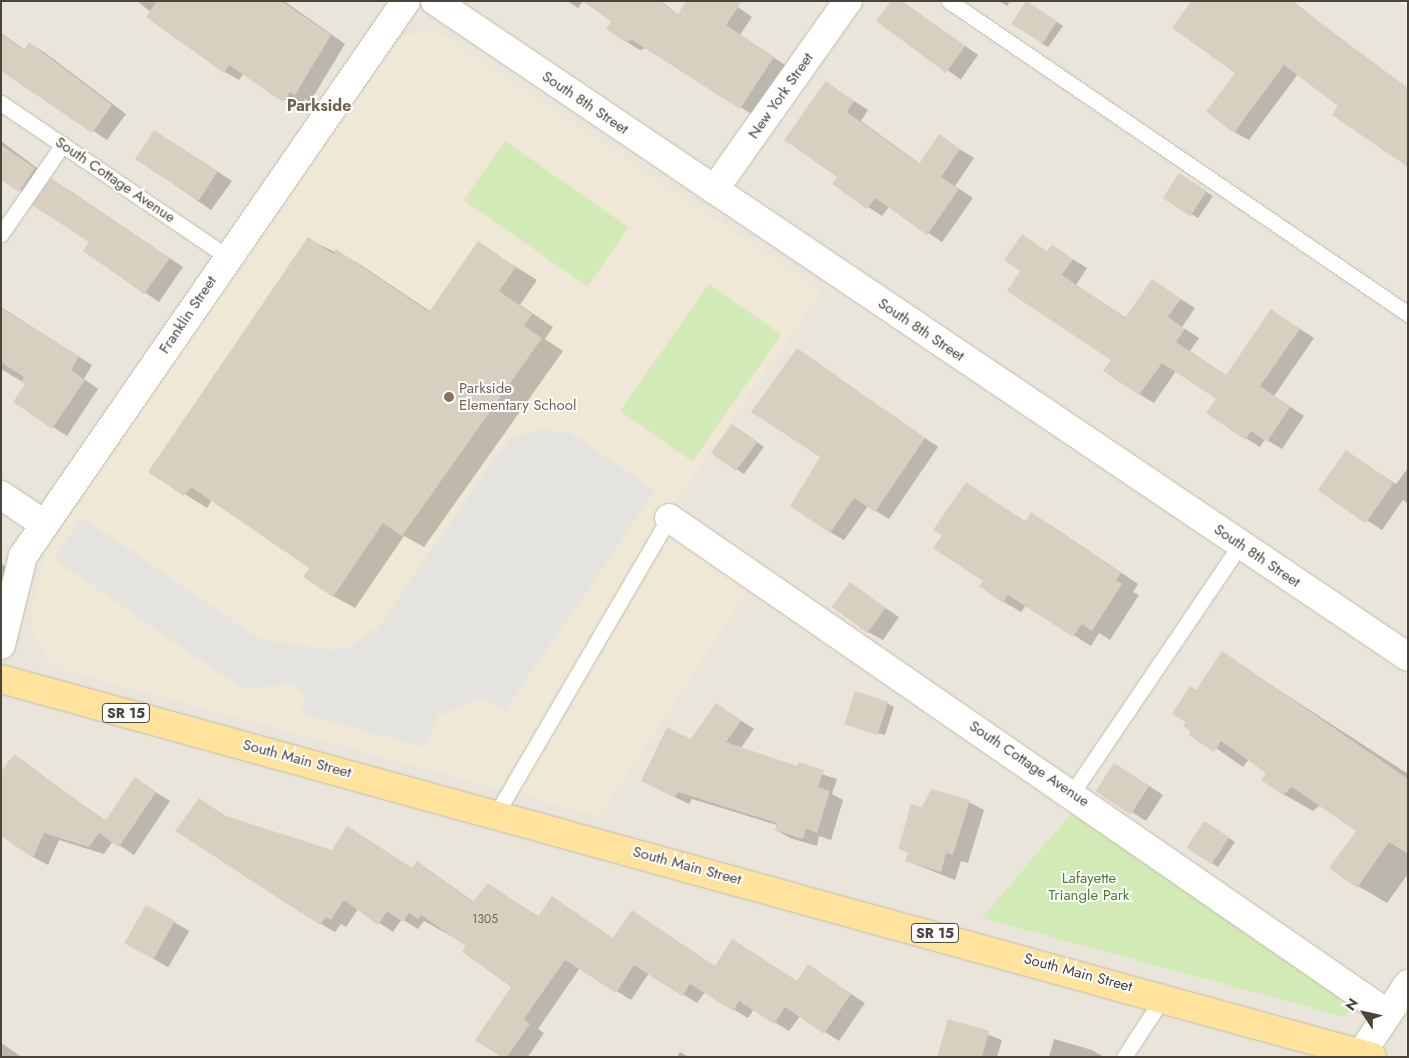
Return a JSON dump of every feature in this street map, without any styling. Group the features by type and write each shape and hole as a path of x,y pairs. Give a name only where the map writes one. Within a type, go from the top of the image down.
{"main road":[{"name":"South Main Street","path":"1,679 1164,996 1364,1055"}],"street":[{"name":"Franklin Street","path":"1,645 23,556 406,1"},
{"name":"South 8th Street","path":"435,1 1408,657"},
{"name":"New York Street","path":"714,190 848,1"},
{"path":"1,495 44,524"},
{"name":"South Cottage Avenue","path":"668,518 1072,793 1388,1014"},
{"path":"1364,1055 1408,984"}],"lane":[{"path":"948,1 1408,314"},
{"name":"South Cottage Avenue","path":"1,103 228,257"},
{"path":"1,234 63,144"},
{"path":"496,814 668,518"},
{"path":"1072,793 1240,544"},
{"path":"1124,1057 1164,996"}],"shaded area":[{"path":"1,1 1399,1 1408,7 1408,1057 1387,1057 1359,1045 1,673"},
{"name":"Parkside Elementary School","path":"426,31 444,36 821,291 675,502 698,549 751,585 599,815 67,670 51,661 34,639 33,605 46,550 386,51 403,37"},
{"path":"539,429 568,432 655,491 505,711 481,697 437,717 426,747 301,714 306,694 290,683 245,690 54,559 82,518 261,640 333,650 352,646 379,627 492,461 511,438"},
{"path":"1,679 1372,1057 1,1057"}],"green space":[{"path":"505,141 629,228 587,287 464,200"},
{"path":"709,284 781,334 692,461 620,411"},
{"name":"Lafayette Triangle Park","path":"1077,807 1354,1004 1345,1017 982,918"}],"building":[{"path":"157,1 281,1 331,35 295,95 290,92 283,102 229,65 224,73 146,17"},
{"path":"582,1 659,1 678,14 686,1 742,1 726,25 774,57 740,109 632,40 625,42 606,29 611,21"},
{"path":"891,1 902,1 965,46 946,73 876,21"},
{"path":"1026,1 1057,21 1042,44 1011,24"},
{"path":"1191,1 1291,1 1408,88 1408,167 1332,115 1338,106 1284,65 1234,133 1206,112 1235,73 1172,28"},
{"path":"1,34 24,50 29,42 112,105 92,133 1,71"},
{"path":"826,81 854,101 847,112 919,164 939,134 960,149 941,177 959,189 927,235 875,198 867,209 832,184 837,177 784,140"},
{"path":"154,130 218,171 199,201 135,159"},
{"path":"1,145 35,168 19,192 1,180"},
{"path":"1179,173 1207,191 1190,216 1163,198"},
{"path":"51,178 170,258 144,294 83,251 89,242 32,205"},
{"path":"1022,234 1047,251 1052,245 1073,259 1062,275 1125,318 1152,279 1181,299 1168,317 1185,329 1176,342 1226,375 1271,309 1300,329 1260,386 1290,407 1267,442 1251,431 1245,440 1206,413 1216,399 1162,363 1139,395 1103,371 1111,360 1007,291 1020,271 1004,260"},
{"path":"308,237 333,254 336,249 429,312 478,241 516,267 499,291 532,314 524,326 542,338 402,536 383,523 333,597 303,577 309,568 191,487 184,496 148,472"},
{"path":"1,308 79,356 71,370 85,380 52,429 13,402 25,384 21,382 24,377 1,362"},
{"path":"797,348 925,438 875,512 854,498 830,533 790,506 820,457 751,412"},
{"path":"732,424 757,442 736,471 711,453"},
{"path":"1346,450 1394,483 1365,523 1318,490"},
{"path":"966,482 1025,522 1031,512 1121,573 1116,580 1122,584 1092,631 1082,624 1073,637 1008,595 1003,603 979,586 983,581 933,548 942,535 933,530"},
{"path":"850,582 886,608 867,633 832,607"},
{"path":"1222,651 1408,779 1408,854 1389,842 1357,888 1329,868 1356,831 1292,787 1283,795 1261,780 1266,773 1221,741 1214,752 1189,735 1191,732 1183,726 1186,722 1172,714 1190,686 1196,690"},
{"path":"855,691 888,702 877,735 844,724"},
{"path":"716,703 741,721 726,742 797,766 799,762 824,770 818,787 830,791 817,833 806,829 803,839 775,830 777,823 678,792 675,797 641,781 667,727 691,739"},
{"path":"14,754 105,821 135,777 156,792 119,847 99,833 89,847 44,833 33,858 1,836 1,772"},
{"path":"1114,763 1149,786 1131,814 1095,792"},
{"path":"931,789 970,800 953,855 946,853 941,872 905,861 908,852 898,849 911,804 922,807"},
{"path":"199,798 223,815 332,850 347,826 412,868 417,861 473,902 488,883 538,917 552,896 613,938 632,910 715,966 732,939 797,981 808,964 851,994 824,1034 785,1007 774,1024 739,1001 733,1011 690,984 682,996 634,965 616,993 565,960 524,1019 530,1024 507,1057 501,1057 475,1040 511,987 462,952 466,946 421,915 418,919 409,913 403,922 387,911 378,925 344,900 331,920 326,917 320,925 175,831"},
{"path":"1204,821 1229,837 1212,864 1187,848"},
{"path":"146,905 175,921 154,959 125,943"},
{"path":"948,1019 989,1031 982,1057 937,1057"}],"place":[{"name":"Parkside Elementary School","path":"449,397"}],"district":[{"name":"Parkside","path":"319,106"}]}
